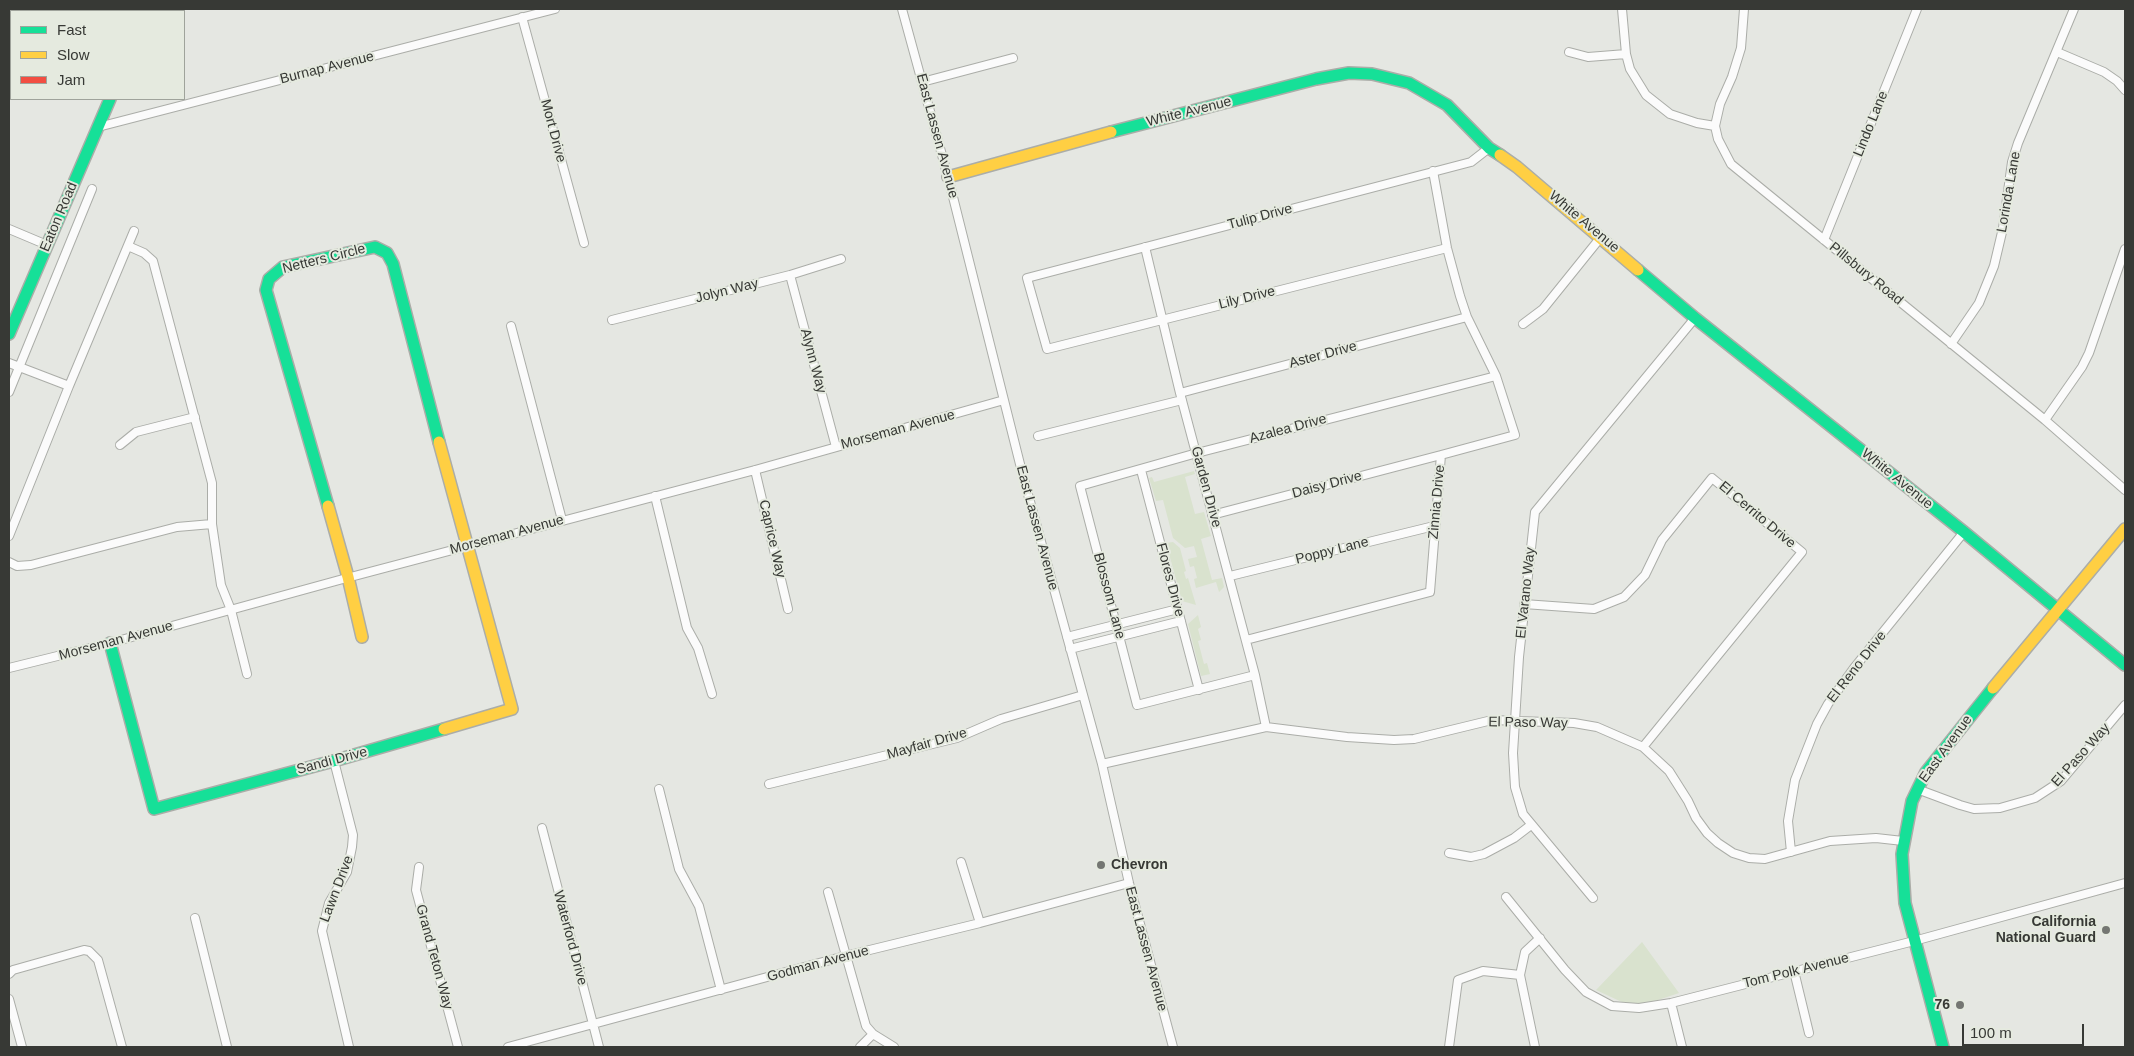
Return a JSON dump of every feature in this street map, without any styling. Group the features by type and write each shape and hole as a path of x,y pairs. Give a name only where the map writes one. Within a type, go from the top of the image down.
{"street":[{"name":"Burnap Avenue","path":"98,127 555,9"},
{"name":"East Lassen Avenue","path":"902,9 948,177 1004,400 1102,764 1129,883 1173,1047"},
{"path":"1622,9 1626,54 1636,82 1646,95 1658,106 1684,120 1715,126 1720,104 1732,77 1741,48 1744,9"},
{"name":"Lindo Lane","path":"1824,240 1917,9"},
{"name":"Lorinda Lane","path":"1952,344 1979,303 1994,266 2004,228 2011,170 2018,143 2074,9"},
{"name":"Mort Drive","path":"522,18 584,244"},
{"path":"1569,52 1588,57 1626,54"},
{"path":"2057,52 2104,72 2117,81 2125,90"},
{"path":"922,82 1013,58"},
{"name":"White Avenue","path":"948,177 1316,78 1349,73 1372,74 1409,83 1447,106 1489,148 1517,167 1695,318 1964,532 2125,666"},
{"name":"Eaton Road","path":"9,334 110,100"},
{"name":"Pillsbury Road","path":"1715,126 1718,139 1732,164 2045,420 2125,490"},
{"name":"Tulip Drive","path":"1047,349 1027,278 1471,162 1489,148"},
{"name":"Zinnia Drive","path":"1246,640 1430,592 1441,455 1514,435 1496,376 1467,317 1447,248 1433,171"},
{"path":"9,392 92,189"},
{"path":"9,229 47,245"},
{"path":"9,536 134,230"},
{"path":"1523,324 1543,309 1601,237"},
{"path":"128,246 144,253 153,261 212,483 212,524 221,585 231,610 247,674"},
{"name":"Garden Drive","path":"1145,247 1181,396 1255,675 1266,727"},
{"name":"Netters Circle","path":"362,637 348,577 268,301 266,290 269,280 284,267 368,248 382,249 391,258 466,546"},
{"name":"Lily Drive","path":"1047,349 1447,248"},
{"path":"2045,420 2082,367 2089,353 2125,249"},
{"name":"Jolyn Way","path":"612,320 790,275 841,259"},
{"name":"Alynn Way","path":"790,275 836,447"},
{"name":"Aster Drive","path":"1038,436 1467,317"},
{"name":"El Varano Way","path":"1593,898 1531,825 1520,808 1515,787 1513,753 1524,604 1535,512 1695,318"},
{"path":"511,326 562,520"},
{"path":"9,362 69,386"},
{"name":"Azalea Drive","path":"1080,486 1197,453 1496,376"},
{"name":"Morseman Avenue","path":"9,668 110,643 348,577 755,470 1004,400"},
{"path":"120,445 136,432 194,417"},
{"name":"Daisy Drive","path":"1212,515 1441,455"},
{"name":"Caprice Way","path":"755,470 788,609"},
{"name":"Flores Drive","path":"1141,470 1200,690"},
{"name":"El Cerrito Drive","path":"1524,604 1594,609 1624,597 1645,575 1662,540 1712,478 1802,552 1643,747"},
{"name":"Blossom Lane","path":"1080,486 1137,705 1200,690"},
{"path":"655,496 687,628 698,648 712,694"},
{"path":"9,562 17,566 31,565 176,527 212,524"},
{"name":"Poppy Lane","path":"1230,576 1434,526"},
{"name":"East Avenue","path":"1943,1047 1905,903 1902,874 1903,841 1912,801 1917,789 1945,746 2125,529"},
{"name":"El Reno Drive","path":"1790,852 1788,821 1794,780 1817,724 1828,704 1854,668 1964,532"},
{"name":"Sandi Drive","path":"110,643 154,809 334,761 512,709 466,546"},
{"path":"1067,637 1178,609"},
{"path":"1070,649 1181,621"},
{"path":"1200,690 1255,675"},
{"name":"Mayfair Drive","path":"769,784 956,738 1001,719 1083,695"},
{"name":"El Paso Way","path":"1917,789 1960,806 1974,808 2000,808 2035,798 2061,781 2125,705"},
{"name":"El Paso Way","path":"1102,764 1266,727 1346,738 1394,740 1414,739 1492,720 1574,723 1597,727 1643,747 1669,771 1688,801 1696,818 1718,843 1733,853 1748,858 1765,859 1830,841 1876,838 1903,841"},
{"name":"Lawn Drive","path":"334,761 353,835 347,872 329,903 322,932 349,1047"},
{"path":"659,789 679,870 699,906 721,990"},
{"path":"1449,853 1471,857 1484,854 1514,838 1531,825"},
{"name":"Waterford Drive","path":"542,828 599,1047"},
{"path":"961,862 980,924"},
{"name":"Grand Teton Way","path":"420,867 416,890 458,1047"},
{"name":"Godman Avenue","path":"508,1047 845,956 980,924 1129,883"},
{"name":"Tom Polk Avenue","path":"1506,897 1565,970 1586,992 1612,1006 1639,1008 1671,1003 1914,942 2125,883"},
{"path":"828,892 866,1026 873,1034 894,1047"},
{"path":"195,918 227,1047"},
{"path":"1535,1047 1520,975 1525,952 1540,938"},
{"path":"9,974 13,970 84,950 89,951 98,960 122,1047"},
{"path":"1449,1047 1458,980 1483,971 1520,975"},
{"path":"1794,972 1809,1033"},
{"path":"9,999 22,1047"},
{"path":"1671,1003 1682,1047"},
{"path":"860,1047 873,1034"}],"green space":[{"path":"1194,471 1195,474 1185,477 1195,514 1204,512 1211,536 1201,539 1212,580 1222,578 1224,587 1219,592 1216,582 1196,588 1194,579 1197,578 1194,566 1190,567 1188,559 1197,557 1194,546 1185,548 1173,538 1163,500 1156,501 1149,478 1152,477 1154,482"},
{"path":"1173,542 1180,548 1186,571 1184,572 1186,579 1188,578 1196,605 1182,601 1166,543"},
{"path":"1198,615 1201,627 1198,629 1201,640 1198,641 1204,664 1207,663 1210,674 1201,676 1188,624"},
{"path":"1642,942 1679,993 1643,1005 1624,1003 1596,990"}],"traffic: fast":[{"path":"1111,132 1316,79 1349,73 1372,74 1409,83 1447,105 1489,148 1500,155"},
{"path":"9,334 110,100"},
{"path":"328,506 266,290 269,279 283,267 375,247 387,253 393,264 439,442"},
{"path":"1638,270 1695,318 1964,532 2125,665"},
{"path":"110,643 154,809 444,729"},
{"path":"1943,1047 1905,903 1902,854 1912,801 1926,772 1993,688"}],"traffic: slow":[{"path":"948,177 1111,132"},
{"path":"1500,155 1517,167 1638,270"},
{"path":"439,442 512,709 444,729"},
{"path":"328,506 348,577 362,637"},
{"path":"1993,688 2125,529"}],"place":[{"name":"Chevron","path":"1101,865"},
{"name":"California National Guard","path":"2106,930"},
{"name":"76","path":"1960,1005"}]}
